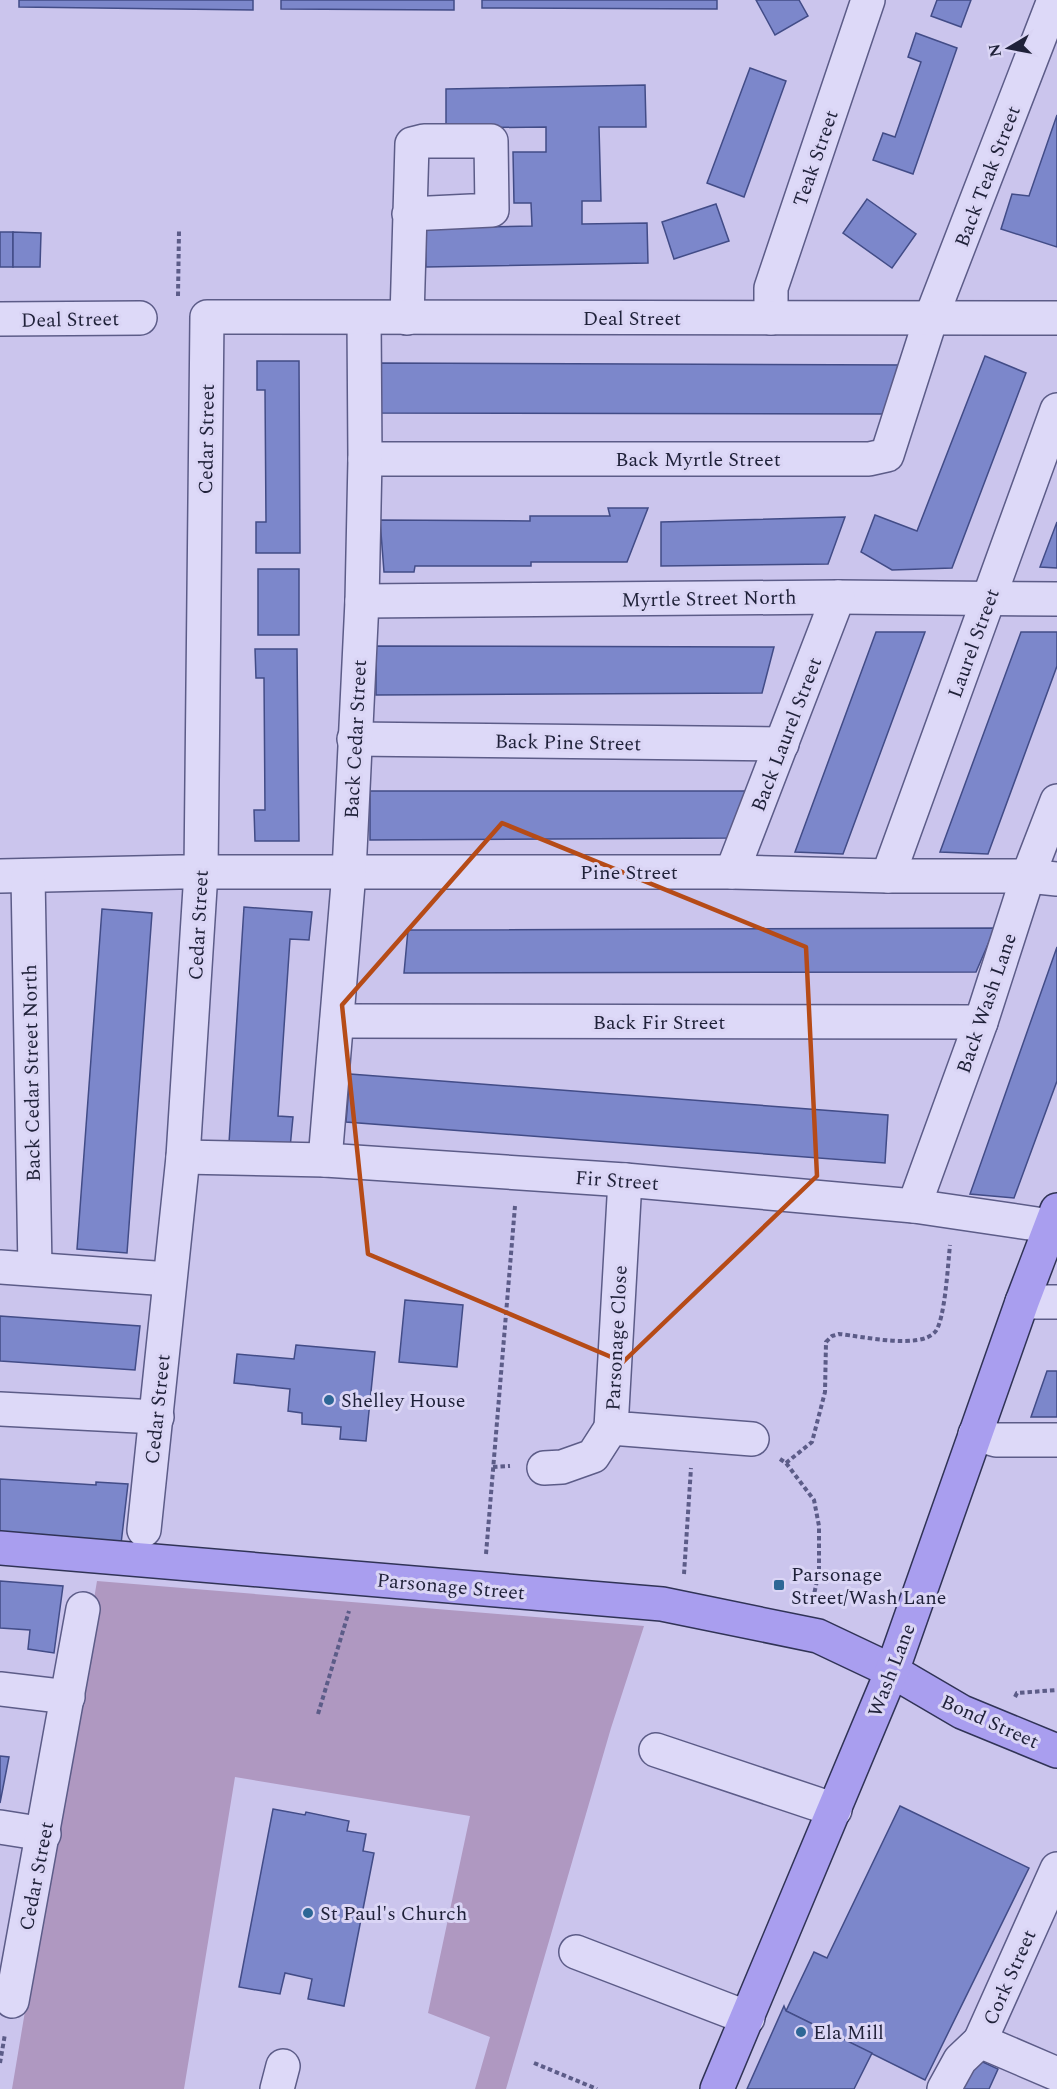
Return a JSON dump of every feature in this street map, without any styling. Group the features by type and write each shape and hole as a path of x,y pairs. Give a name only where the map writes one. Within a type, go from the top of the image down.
{"main road":[{"name":"Wash Lane","path":"717,2089 892,1671 1054,1218"},
{"name":"Parsonage Street","path":"0,1548 662,1604 818,1636 892,1671"},
{"name":"Bond Street","path":"892,1671 962,1712 1057,1751"}],"street":[{"name":"Teak Street","path":"771,318 771,288 868,0"},
{"name":"Back Teak Street","path":"931,318 1049,38 1054,0"},
{"path":"407,318 409,214"},
{"name":"Deal Street","path":"207,317 1057,318"},
{"name":"Cedar Street","path":"144,1530 183,1157 201,872 207,317"},
{"name":"Deal Street","path":"0,319 141,318"},
{"name":"Back Cedar Street","path":"325,1160 349,872 362,601 365,459 364,318"},
{"name":"Back Myrtle Street","path":"365,459 868,459 887,455 931,318"},
{"name":"Laurel Street","path":"888,876 1057,410"},
{"name":"Myrtle Street North","path":"362,601 838,597 1057,599"},
{"name":"Back Laurel Street","path":"732,872 838,597"},
{"name":"Back Pine Street","path":"354,739 782,744"},
{"name":"Back Wash Lane","path":"914,1206 981,1022 1043,878 1057,801"},
{"name":"Pine Street","path":"14,876 201,872 732,872 1043,878"},
{"name":"Back Cedar Street North","path":"14,876 35,1269"},
{"name":"Back Fir Street","path":"337,1021 981,1022"},
{"name":"Fir Street","path":"183,1157 325,1160 625,1180 914,1206 954,1212 1054,1218"},
{"name":"Parsonage Close","path":"625,1180 612,1428 752,1439"},
{"path":"0,1267 169,1279"},
{"path":"1023,1302 1057,1302"},
{"path":"0,1409 157,1417"},
{"path":"544,1468 562,1467 593,1456 612,1428"},
{"path":"975,1434 996,1440 1057,1440"},
{"name":"Cedar Street","path":"12,2001 83,1609"},
{"path":"0,1689 68,1697"},
{"path":"657,1750 835,1810"},
{"path":"0,1827 44,1834"},
{"name":"Cork Street","path":"1057,1869 1047,1921 980,2041 1057,2074"},
{"path":"576,1952 748,2018"},
{"path":"944,2089 960,2060 980,2041"}],"path":[{"path":"178,281 179,231"},
{"path":"483,1589 518,1173"},
{"path":"786,1463 812,1442 825,1392 826,1342 832,1336 840,1334 909,1342 924,1339 935,1332 941,1318 954,1212"},
{"path":"680,1608 686,1565 693,1434"},
{"path":"752,1439 786,1463 814,1500 819,1526 819,1572 806,1633"},
{"path":"318,1714 359,1578"},
{"path":"534,2063 597,2089"}],"highlighted area":[{"path":"502,823 806,947 817,1176 623,1362 368,1254 342,1005"}],"shaded area":[{"path":"97,1581 644,1626 611,1728 506,2089 475,2089 490,2037 428,2013 470,1816 235,1777 184,2089 12,2089"}],"building":[{"path":"19,0 253,0 253,10 19,7"},
{"path":"281,0 454,0 454,10 281,9"},
{"path":"482,0 717,0 717,9 482,8"},
{"path":"756,0 799,0 808,16 775,35"},
{"path":"937,0 971,0 961,27 931,16"},
{"path":"916,33 957,48 913,174 873,160 883,133 895,137 921,62 908,57"},
{"path":"750,68 786,81 744,197 707,183"},
{"path":"645,85 646,127 599,127 601,201 582,201 582,224 647,223 648,263 426,267 425,228 532,226 531,203 514,203 513,152 546,152 546,127 446,128 446,89"},
{"path":"1057,115 1057,247 1001,229 1012,194 1029,196"},
{"path":"867,199 916,234 892,268 843,233"},
{"path":"716,204 729,241 674,259 662,222"},
{"path":"0,232 13,232 13,267 0,267"},
{"path":"13,232 41,233 40,267 13,267"},
{"path":"985,356 1026,373 952,568 892,570 861,552 875,515 917,531"},
{"path":"257,361 299,361 300,553 256,553 256,522 266,522 265,390 257,390"},
{"path":"381,363 904,365 888,414 379,413"},
{"path":"608,508 648,508 627,562 531,562 531,566 415,566 414,572 384,572 380,520 530,521 530,516 610,516"},
{"path":"845,517 828,564 661,566 661,522"},
{"path":"1057,522 1057,568 1040,567"},
{"path":"258,569 299,569 299,635 258,635"},
{"path":"876,632 925,632 843,854 795,852"},
{"path":"1021,632 1057,632 1057,666 988,854 940,852"},
{"path":"376,646 774,647 762,693 376,695"},
{"path":"255,649 297,649 299,841 255,841 254,810 265,810 264,678 256,678"},
{"path":"370,791 746,791 730,838 370,840"},
{"path":"244,907 312,912 309,940 290,939 278,1116 293,1117 290,1148 229,1143"},
{"path":"102,909 152,913 127,1253 77,1249"},
{"path":"995,928 976,972 404,973 408,930"},
{"path":"1057,947 1057,1081 1014,1198 970,1194"},
{"path":"350,1074 888,1115 885,1163 346,1122"},
{"path":"405,1300 463,1305 457,1367 399,1362"},
{"path":"0,1316 140,1326 135,1370 0,1361"},
{"name":"Shelley House","path":"296,1345 375,1352 366,1441 340,1439 341,1427 302,1424 302,1413 288,1411 290,1389 234,1383 237,1354 294,1359"},
{"path":"1047,1371 1057,1371 1057,1417 1031,1417"},
{"path":"0,1479 96,1485 96,1482 128,1484 121,1544 0,1532"},
{"path":"0,1581 63,1586 54,1653 28,1649 30,1630 0,1628"},
{"path":"0,1756 9,1757 0,1803"},
{"path":"900,1806 1029,1868 925,2080 786,2011 814,1952 827,1958"},
{"name":"St Paul's Church","path":"273,1809 305,1815 306,1812 349,1821 347,1831 366,1834 363,1851 374,1853 344,2006 308,1999 312,1979 285,1973 280,1994 239,1987"},
{"name":"Ela Mill","path":"784,2006 786,2011 872,2053 854,2089 747,2089"},
{"path":"972,2057 998,2069 989,2089 957,2089"}],"place":[{"name":"Shelley House","path":"329,1400"},
{"name":"Parsonage Street/Wash Lane","path":"779,1585"},
{"name":"St Paul's Church","path":"308,1913"},
{"name":"Ela Mill","path":"801,2032"}]}
